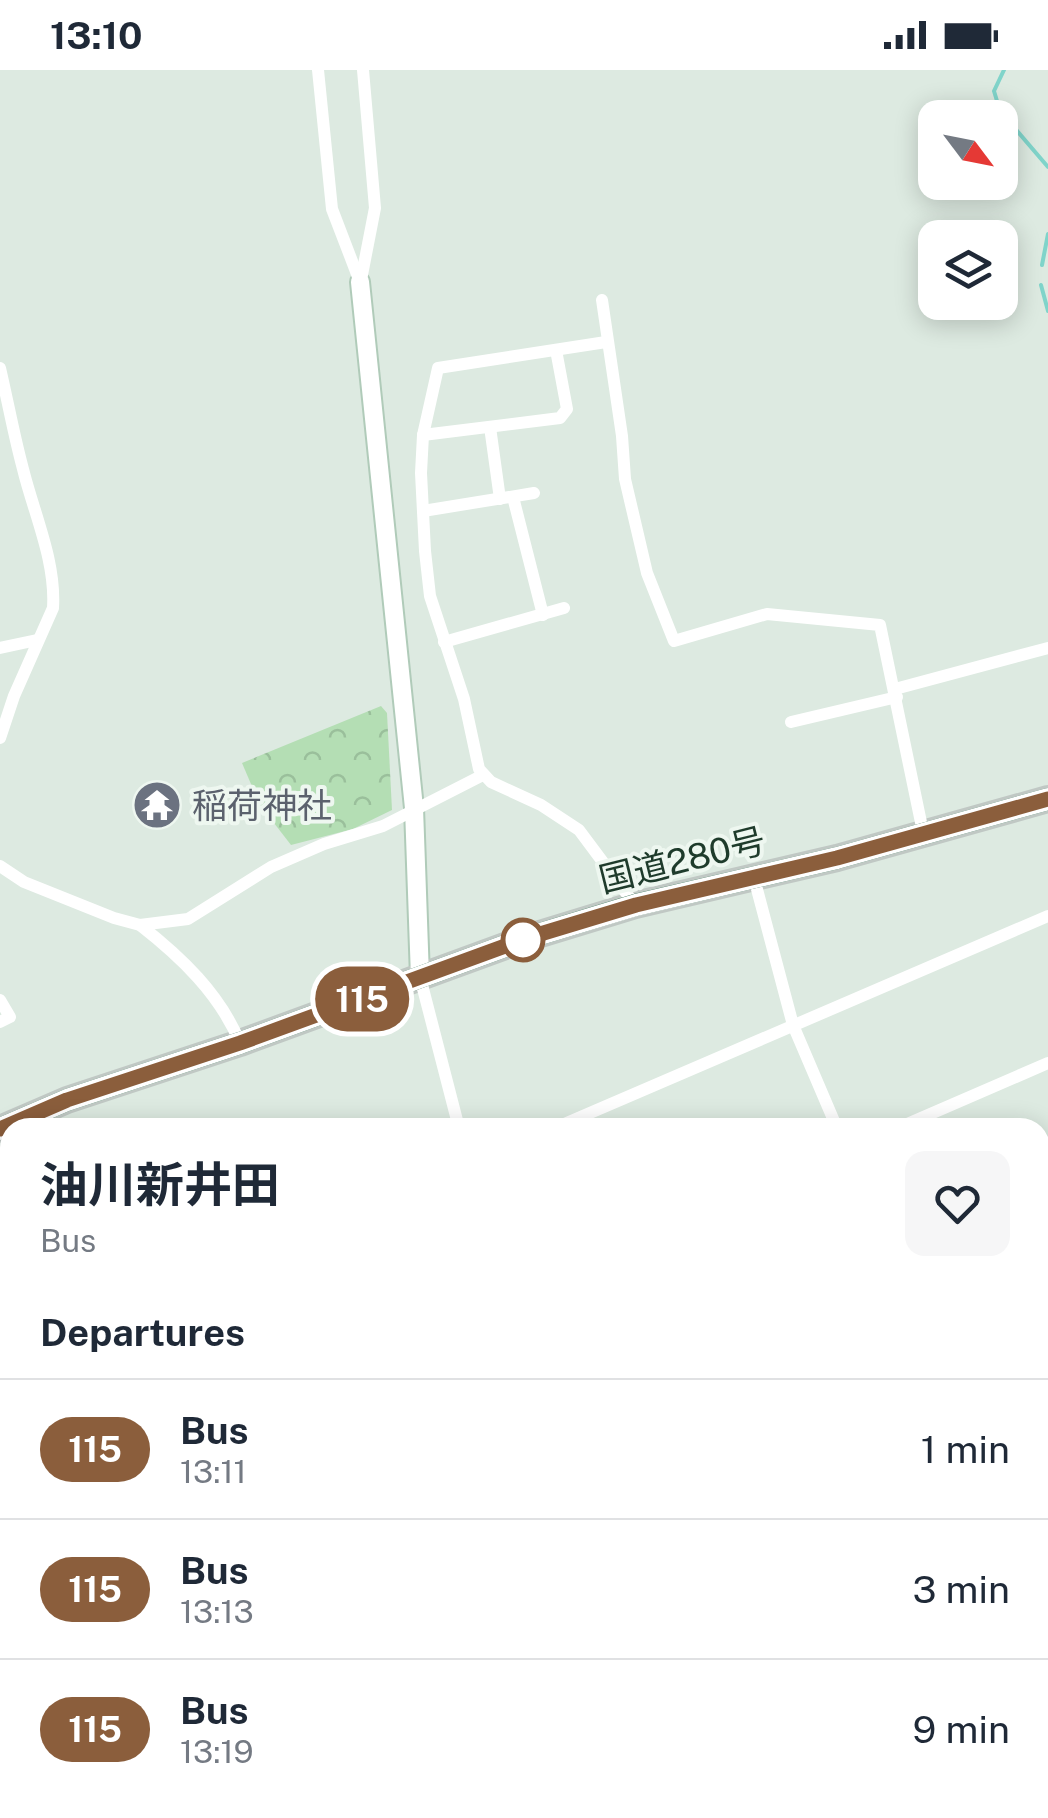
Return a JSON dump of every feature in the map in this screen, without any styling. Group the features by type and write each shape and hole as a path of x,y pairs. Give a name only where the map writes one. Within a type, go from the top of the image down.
{"highway":[{"name":"国道280号","path":"25,1118 527,938 636,905 754,878 1048,799"}],"street":[{"path":"318,70 332,208 360,282 414,808 420,977 456,1118"},
{"path":"360,282 375,208 363,70"},
{"path":"602,300 628,492 647,573 674,641 766,614 880,625 923,832"},
{"path":"606,342 438,368 423,435 420,473 430,596 464,699 471,742 483,775 580,830 636,905"},
{"path":"423,435 560,418 566,409 556,350"},
{"path":"0,368 54,594 53,608 0,738"},
{"path":"490,428 506,498 543,614"},
{"path":"423,511 534,493"},
{"path":"444,642 564,608"},
{"path":"0,648 37,640"},
{"path":"790,722 1048,648"},
{"path":"140,925 188,919 271,868 324,844 384,826 483,775"},
{"path":"0,866 60,898 140,925 178,955 228,1014 240,1043"},
{"path":"754,878 793,1025 833,1118"},
{"path":"577,1118 1048,916"},
{"path":"0,1000 10,1017 0,1022"},
{"path":"921,1118 1048,1063"}],"green space":[{"path":"381,706 387,713 392,810 353,829 291,845 260,805 242,763"}],"waterway":[{"path":"1004,70 994,91 1000,111 1048,167"},
{"path":"1042,265 1048,234"},
{"path":"1041,285 1048,311"}],"bus line":[{"name":"115","path":"25,1118 527,938 636,905 837,858 1048,799"}],"place":[{"name":"稲荷神社","path":"157,805"}]}
